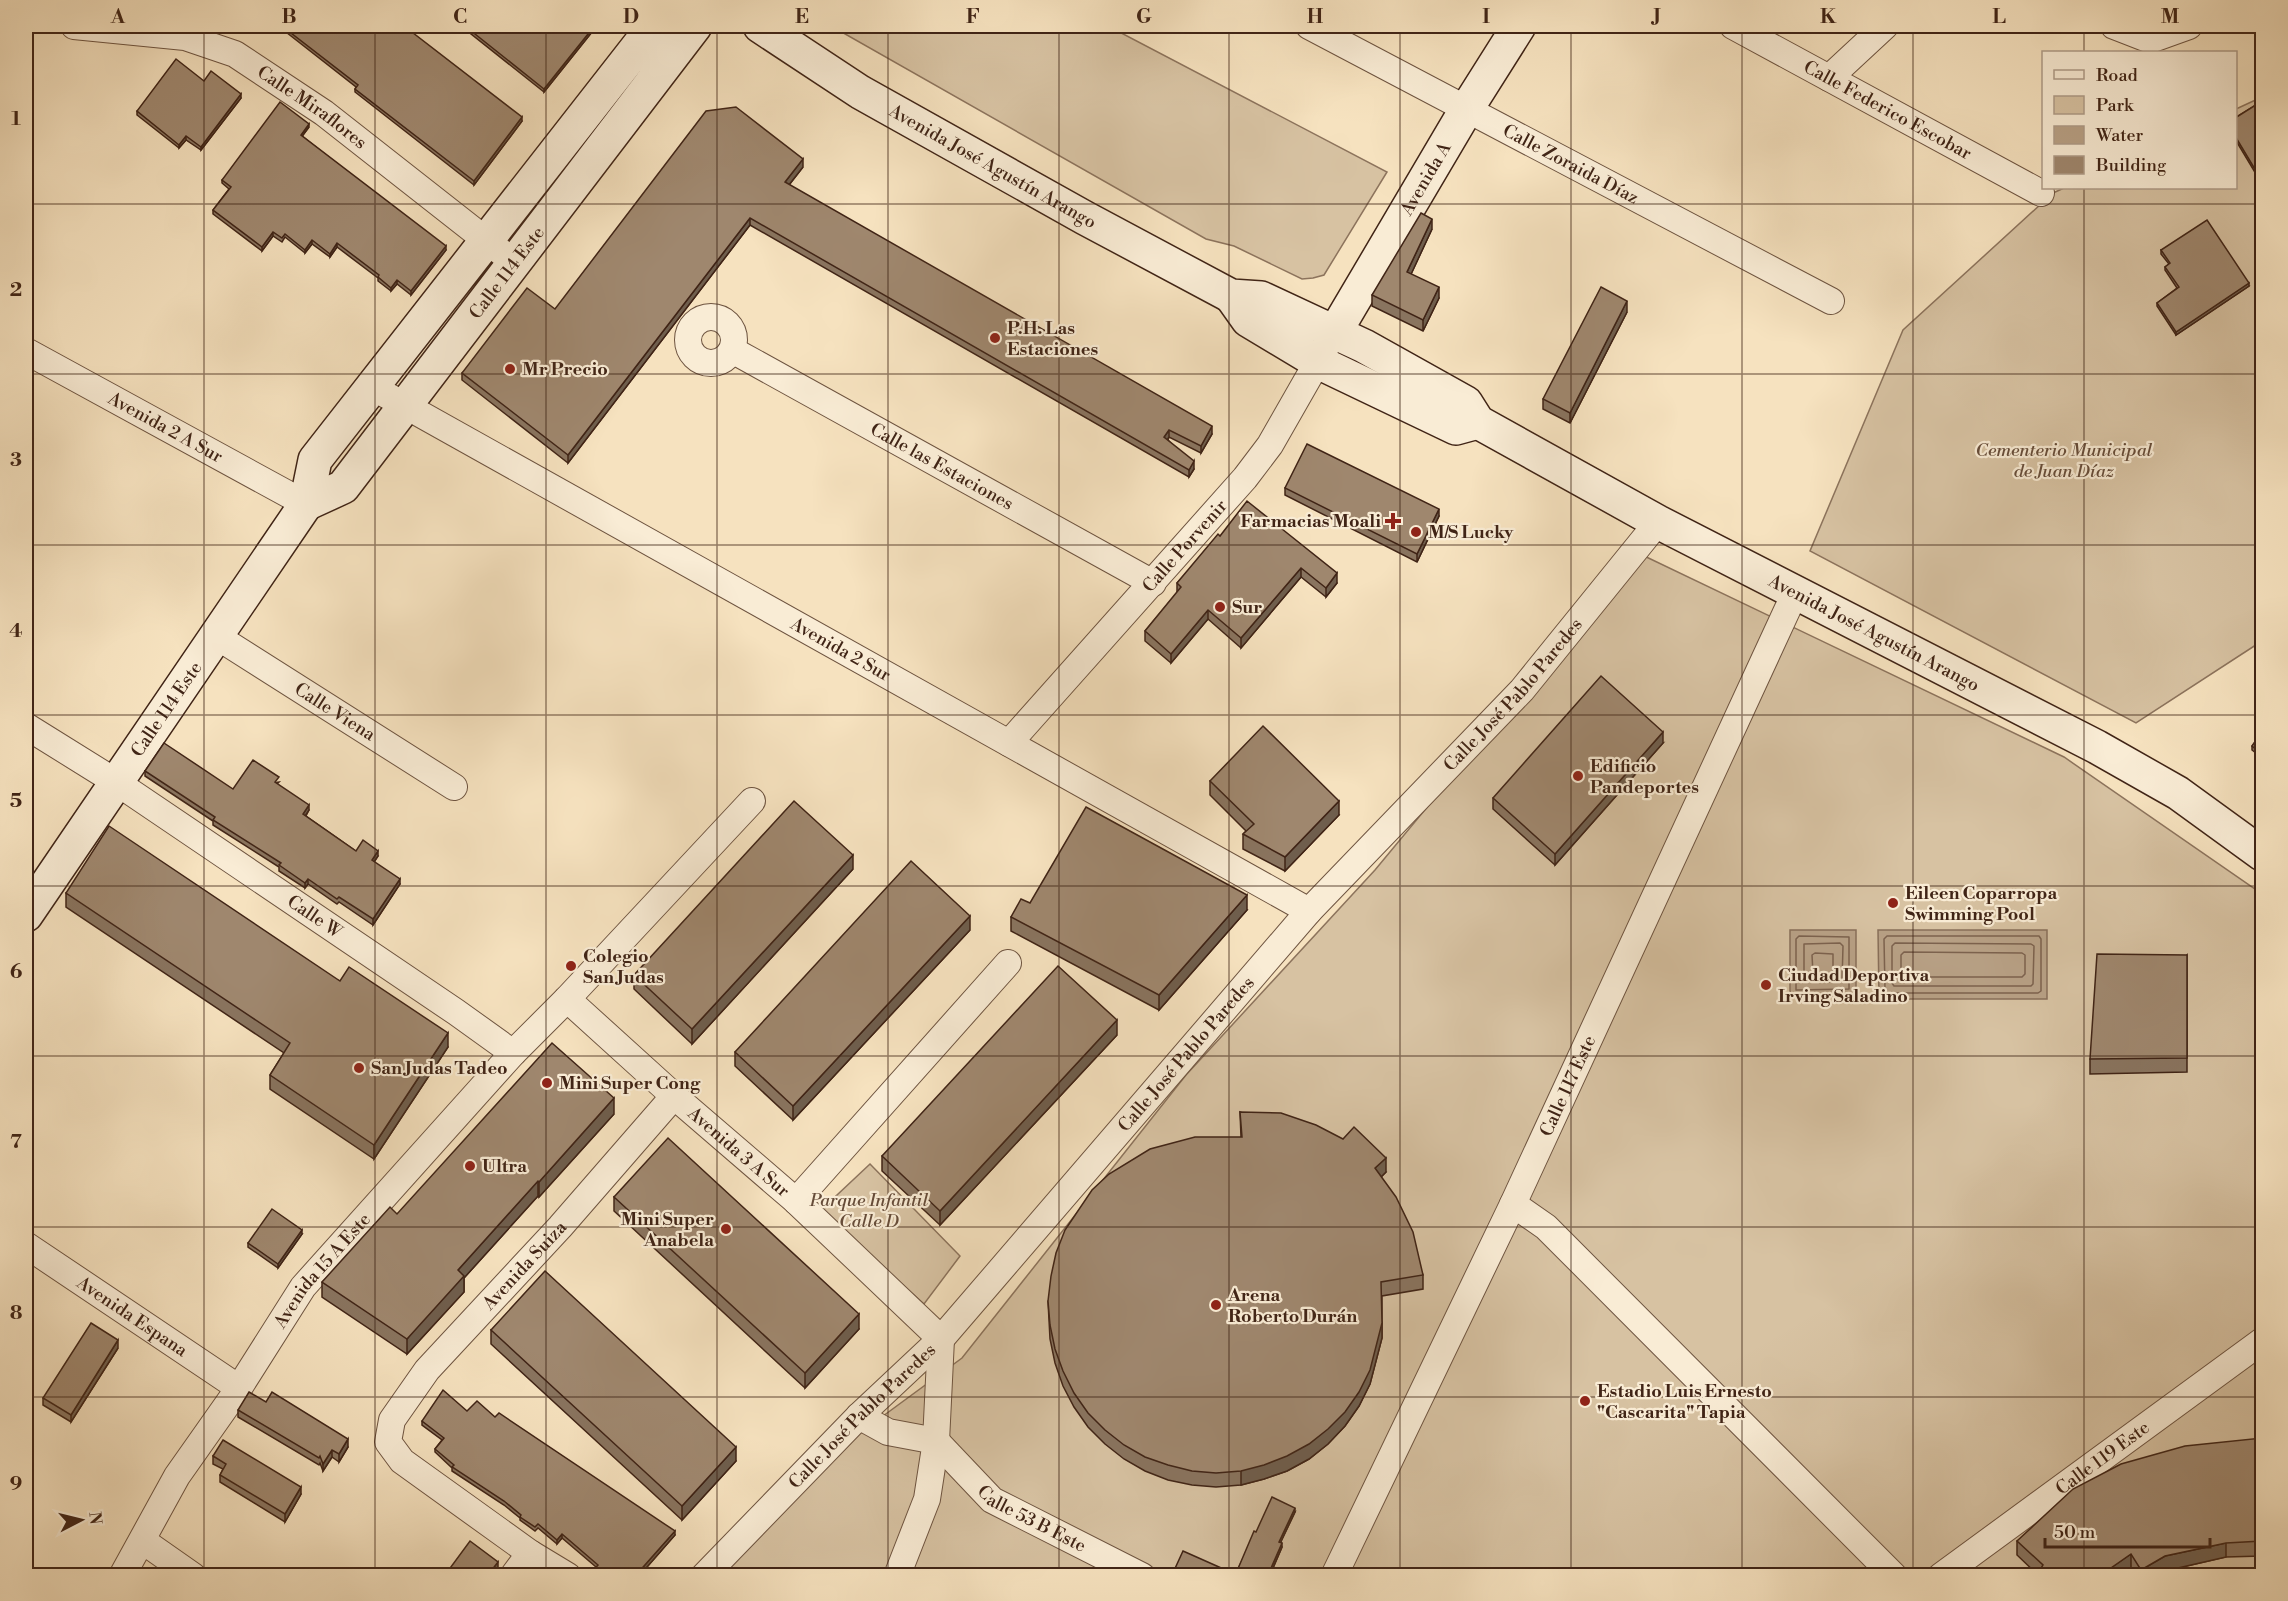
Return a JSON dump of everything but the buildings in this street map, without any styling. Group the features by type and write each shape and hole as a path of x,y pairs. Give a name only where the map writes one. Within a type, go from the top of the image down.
{"street":[{"name":"Calle Miraflores","path":"74,26 185,37 235,54 324,114 515,263"},
{"name":"Calle 114 Este","path":"26,915 306,504 315,460 654,26"},
{"name":"Calle 114 Este","path":"306,504 343,487 695,26"},
{"name":"Avenida José Agustín Arango","path":"760,26 860,92 1085,218 1231,296 1261,298 1335,332 1466,403 1478,422 1658,522 2097,747 2178,793 2262,854"},
{"name":"Calle Zoraida Díaz","path":"1309,26 1831,302"},
{"name":"Avenida A","path":"1335,332 1466,110 1519,26"},
{"name":"Calle Federico Escobar","path":"1733,26 2041,193"},
{"path":"1829,78 1885,26"},
{"path":"2115,26 2150,40 2189,26"},
{"name":"Avenida José Agustín Arango","path":"1231,296 1248,320 1318,362 1456,428 1478,422"},
{"name":"Calle Porvenir","path":"1009,743 1245,478 1264,453 1335,332"},
{"name":"Calle las Estaciones","path":"732,350 1153,584"},
{"name":"Avenida 2 A Sur","path":"26,351 306,504"},
{"name":"Avenida 2 Sur","path":"372,387 1309,910"},
{"name":"Calle José Pablo Paredes","path":"704,1575 859,1416 941,1339 1309,910 1522,690 1658,522"},
{"name":"Calle 117 Este","path":"1334,1575 1513,1204 1795,593"},
{"name":"Calle Viena","path":"216,636 454,787"},
{"name":"Calle W","path":"26,726 116,782 513,1053"},
{"name":"Avenida 15 A Este","path":"122,1575 143,1541 177,1476 239,1388 303,1287 513,1053 567,999 752,801"},
{"path":"796,1201 1008,963"},
{"name":"Avenida 3 A Sur","path":"567,999 674,1096 796,1201 941,1339"},
{"name":"Avenida Suiza","path":"530,1553 402,1461 388,1442 392,1420 427,1370 560,1227 674,1096"},
{"path":"1513,1204 1546,1227 1894,1575"},
{"name":"Avenida Espana","path":"26,1245 239,1388"},
{"path":"897,1575 927,1499 936,1440 941,1339"},
{"name":"Calle 119 Este","path":"1941,1575 2262,1341"},
{"path":"859,1416 888,1432 936,1440"},
{"name":"Calle 53 B Este","path":"936,1440 992,1500 1142,1575"},
{"path":"143,1541 194,1575"},
{"path":"513,1575 530,1553 568,1575"}],"green space":[{"path":"831,26 1108,26 1387,172 1324,275 1302,279 1234,246 1206,239"},
{"name":"Cementerio Municipal de Juan Díaz","path":"2262,97 2262,641 2136,723 1810,551 1903,330 2053,193 2062,189 2237,189 2237,109"},
{"name":"Ciudad Deportiva Irving Saladino","path":"1638,553 2064,757 2262,894 2262,1575 722,1576 845,1444 962,1358 1186,1075 1375,870"},
{"name":"Parque Infantil Calle D","path":"870,1164 960,1256 924,1304 820,1211"}],"water":[{"path":"1790,930 1856,930 1856,996 1790,996"},
{"path":"1878,930 2047,930 2047,999 1879,999"}],"place":[{"name":"P.H. Las Estaciones","path":"995,338"},
{"name":"Mr Precio","path":"510,369"},
{"name":"Farmacias Moali","path":"1393,521"},
{"name":"M/S Lucky","path":"1416,532"},
{"name":"Sur","path":"1220,607"},
{"name":"Edificio Pandeportes","path":"1578,776"},
{"name":"Eileen Coparropa Swimming Pool","path":"1893,903"},
{"name":"Colegio San Judas","path":"571,966"},
{"name":"Ciudad Deportiva Irving Saladino","path":"1766,985"},
{"name":"San Judas Tadeo","path":"359,1068"},
{"name":"Mini Super Cong","path":"547,1083"},
{"name":"Ultra","path":"470,1166"},
{"name":"Mini Super Anabela","path":"726,1229"},
{"name":"Arena Roberto Durán","path":"1216,1305"},
{"name":"Estadio Luis Ernesto \"Cascarita\" Tapia","path":"1585,1401"}]}
